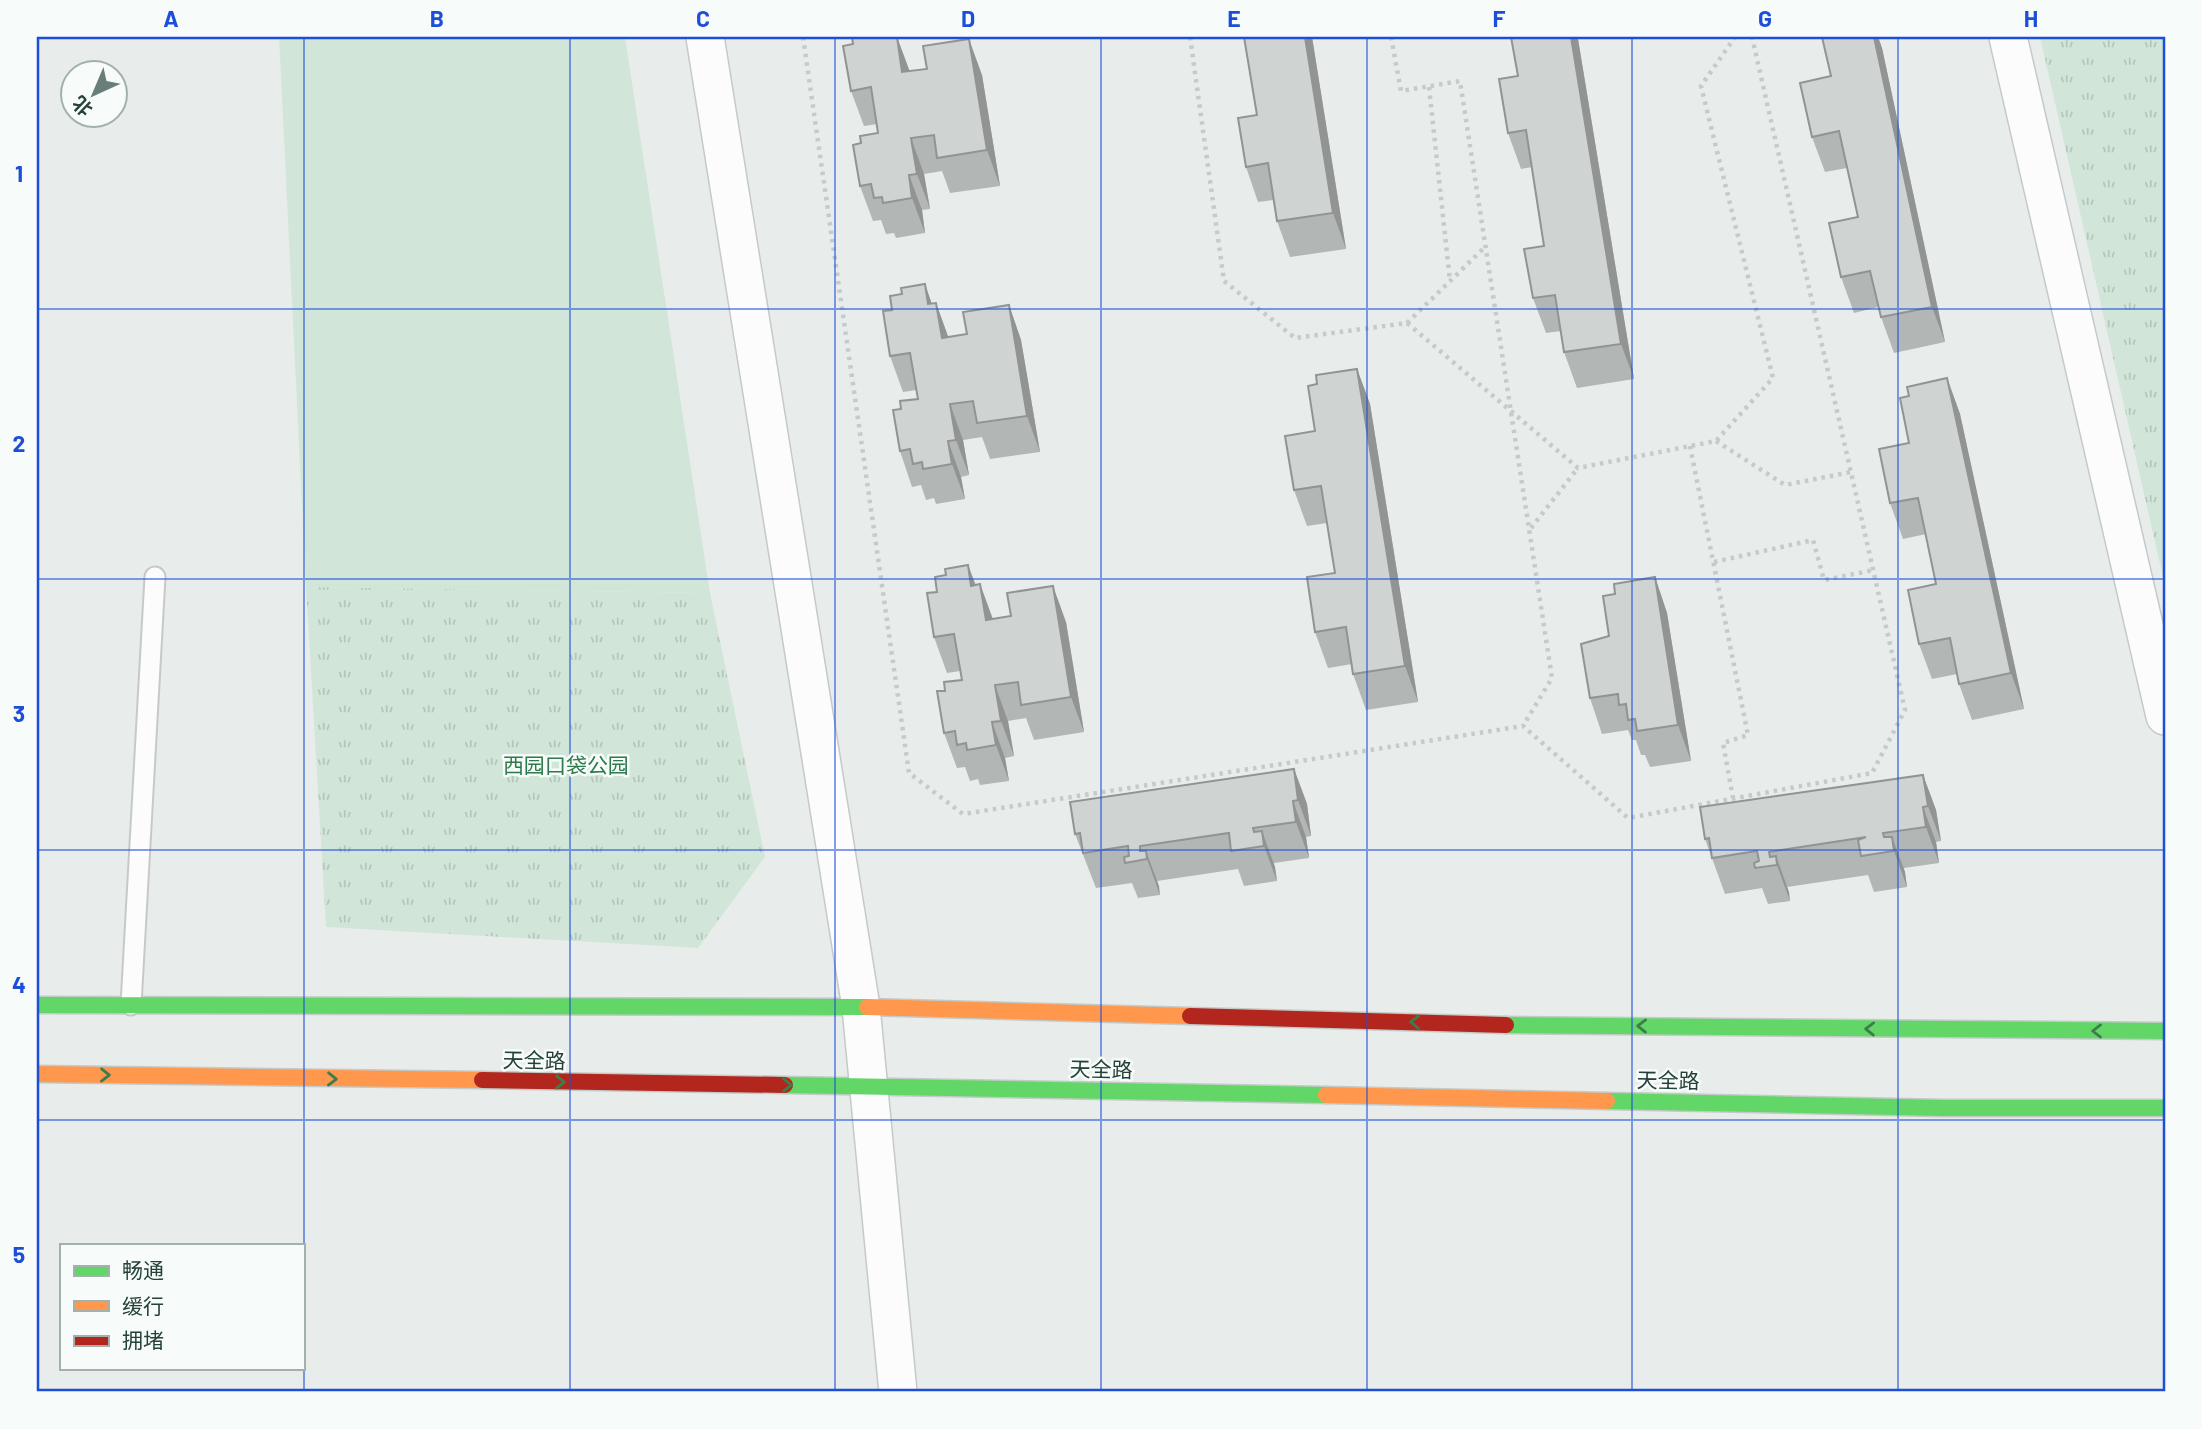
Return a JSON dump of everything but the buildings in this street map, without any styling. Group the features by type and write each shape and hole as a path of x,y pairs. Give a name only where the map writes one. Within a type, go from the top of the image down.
{"street":[{"path":"705,37 861,1007 898,1392"},
{"path":"2008,37 2165,716"},
{"path":"37,1004 861,1007 1510,1025 2165,1031"},
{"name":"天全路","path":"37,1074 867,1086 1943,1108 2165,1108"}],"lane":[{"path":"131,1005 155,577"}],"path":[{"path":"803,37 909,773 963,814 1523,726 1552,678 1514,415 1460,81 1401,91 1391,37"},
{"path":"1190,37 1224,281 1295,338 1407,323 1487,245"},
{"path":"1530,529 1578,468 1716,441 1773,378 1701,86 1735,37"},
{"path":"1523,726 1628,818 1872,774 1905,710 1752,37"},
{"path":"1429,86 1450,281"},
{"path":"1407,323 1578,468"},
{"path":"1716,441 1785,485 1851,472"},
{"path":"1690,446 1748,735 1723,743 1733,799"},
{"path":"1714,562 1813,540 1824,580 1874,570"}],"green space":[{"path":"279,37 625,37 710,593 306,587"},
{"path":"2040,37 2165,37 2165,586"},
{"name":"西园口袋公园","path":"306,587 710,593 765,857 698,948 326,927"}],"traffic: fast":[{"path":"37,1005 867,1007"},
{"path":"1506,1025 2165,1031"},
{"path":"785,1085 1326,1095"},
{"path":"1607,1101 1943,1108 2165,1108"}],"traffic: slow":[{"path":"867,1007 1190,1016"},
{"path":"37,1074 482,1080"},
{"path":"1326,1095 1607,1101"}],"traffic: jam":[{"path":"1190,1016 1506,1025"},
{"path":"482,1080 785,1085"}]}
